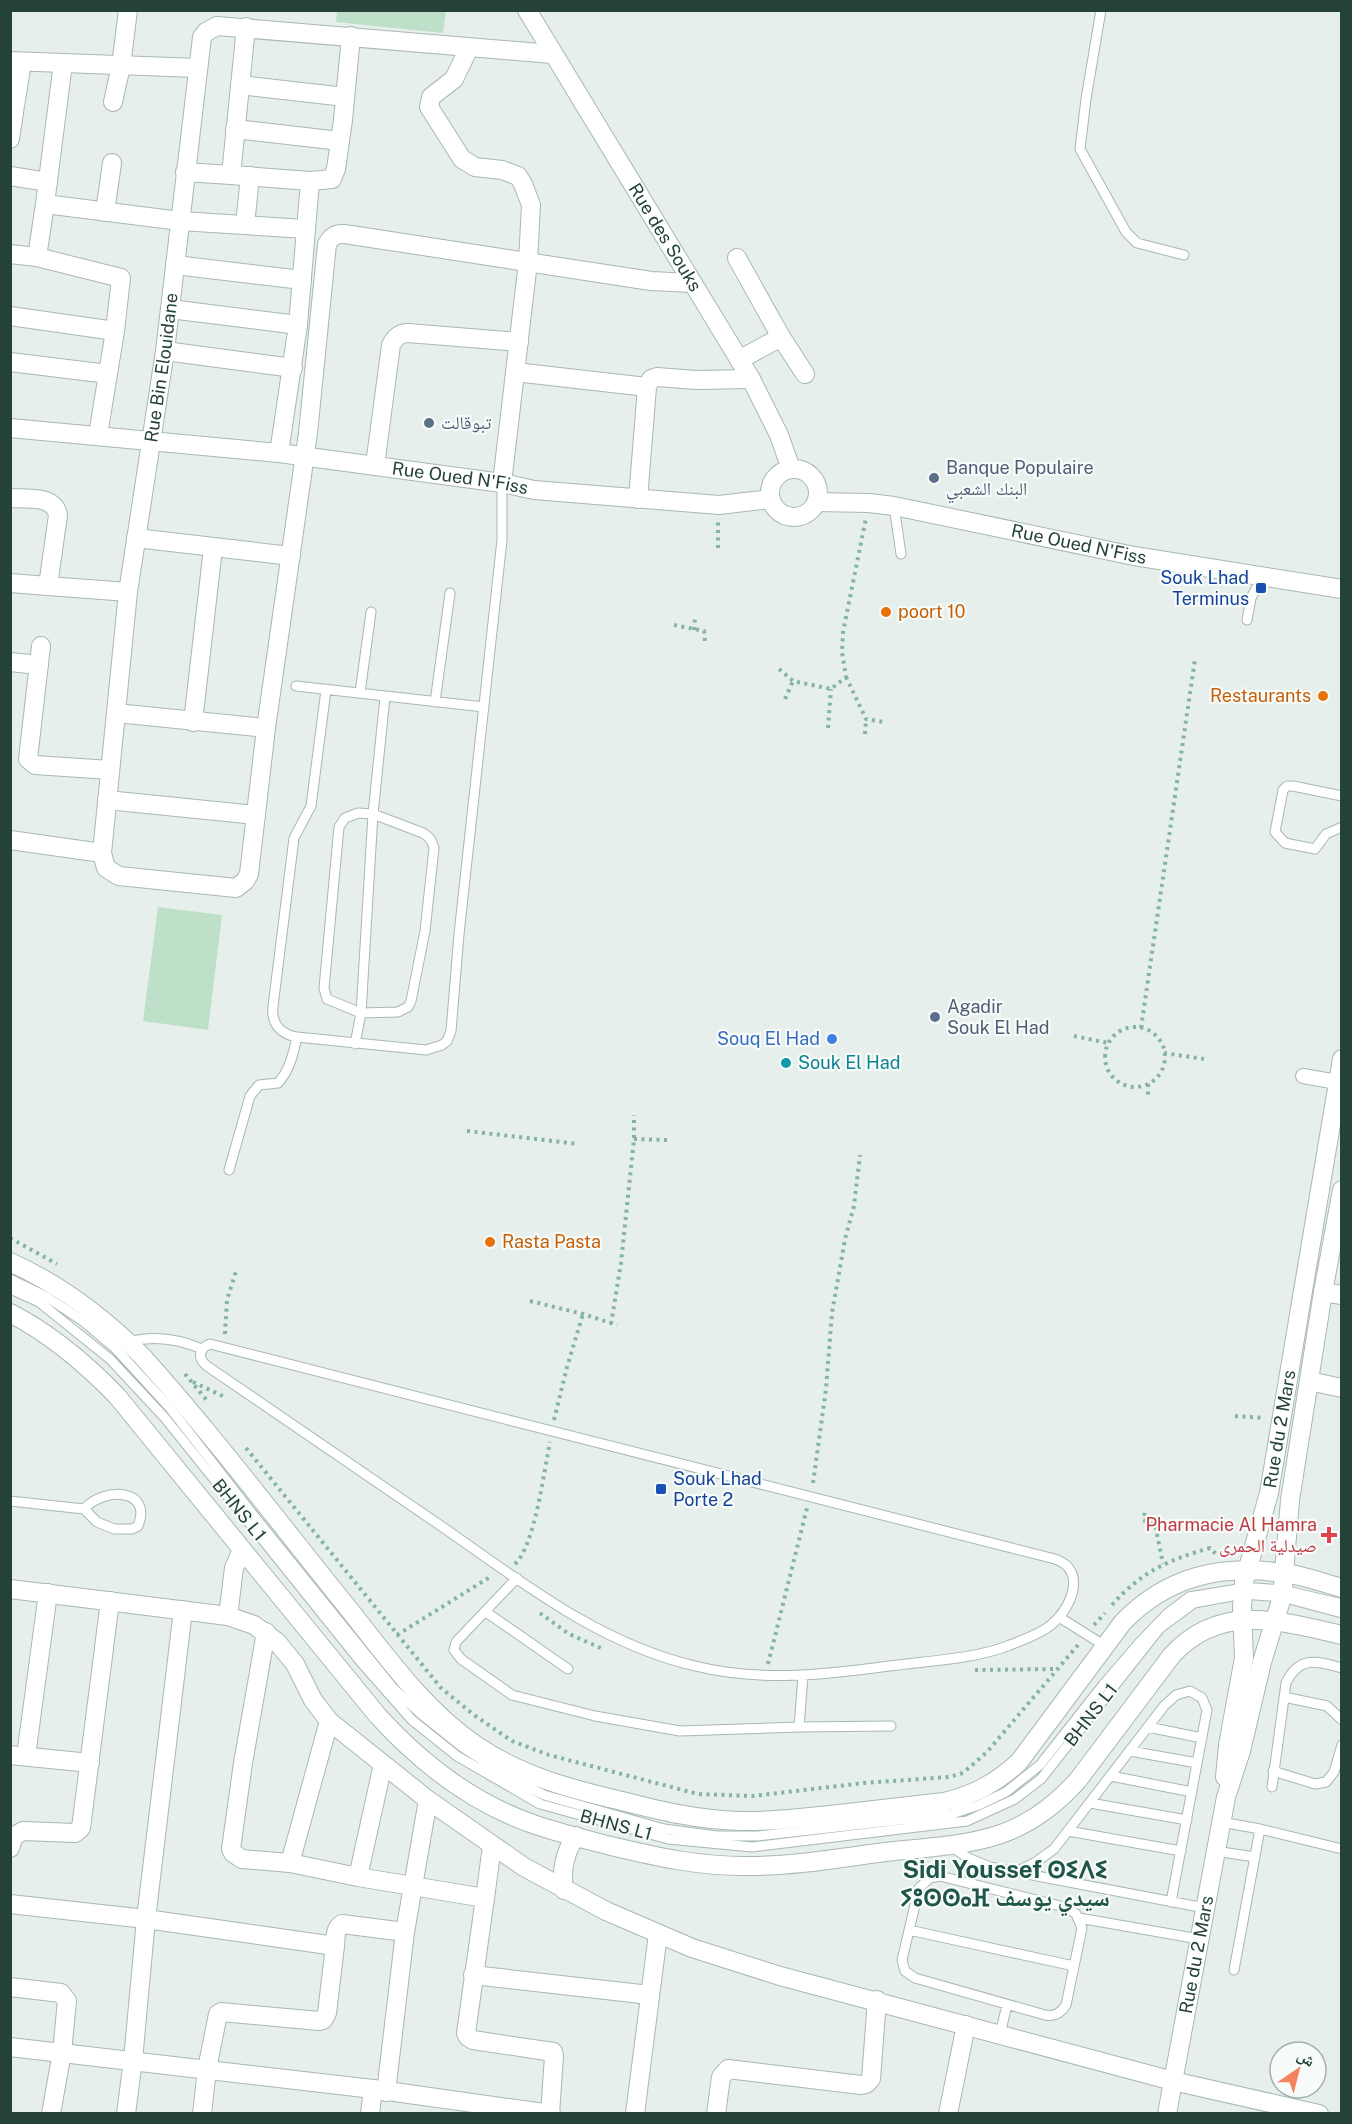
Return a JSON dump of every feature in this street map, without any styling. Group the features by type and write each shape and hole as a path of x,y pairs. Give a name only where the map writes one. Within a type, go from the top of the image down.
{"street":[{"path":"113,102 121,66 128,10"},
{"name":"Rue des Souks","path":"527,10 751,379 779,435 791,469"},
{"name":"Rue Bin Elouidane","path":"102,853 128,592 165,351 202,37 217,26 246,27 552,54"},
{"path":"231,175 246,27"},
{"path":"185,172 310,181 329,180 334,176 351,36"},
{"path":"468,48 454,79 431,96 429,107 462,159 468,164 511,172 523,184 531,205 528,262 502,483"},
{"path":"10,140 16,61 197,68"},
{"path":"37,257 63,63"},
{"path":"240,85 345,97"},
{"path":"235,129 340,141"},
{"path":"105,212 112,163"},
{"path":"10,176 48,182"},
{"path":"246,225 250,177"},
{"path":"279,453 298,325 310,181"},
{"path":"45,204 180,221 306,229"},
{"path":"10,840 102,853 106,868 119,876 236,888 245,881 249,874 266,728 304,456 327,244 334,235 340,233 651,281 692,284"},
{"path":"10,254 37,257 121,278 98,435"},
{"path":"737,258 781,337 805,374"},
{"path":"175,265 302,280"},
{"path":"170,309 298,325"},
{"path":"10,316 115,331"},
{"path":"375,465 391,345 394,339 400,334 408,333 519,342"},
{"path":"739,360 781,337"},
{"path":"165,351 292,368"},
{"path":"10,362 108,375"},
{"path":"515,372 647,387"},
{"path":"638,499 647,387 651,379 657,376 696,380 751,379"},
{"name":"Rue Oued N'Fiss","path":"10,428 279,453 502,483 534,490 719,505 770,499"},
{"path":"791,469 810,476 816,484 818,495 816,502 806,514 791,517 781,514 774,508 770,499 770,489 781,472 791,469"},
{"path":"10,498 47,501 57,509 48,586"},
{"name":"Rue Oued N'Fiss","path":"816,502 894,506 1134,556 1341,589"},
{"path":"136,538 291,556"},
{"path":"193,722 213,548"},
{"path":"10,583 128,592"},
{"path":"41,646 29,762 35,765 110,770"},
{"path":"10,662 39,665"},
{"path":"116,713 266,728"},
{"path":"107,800 256,815"},
{"name":"Rue du 2 Mars","path":"1226,1797 1228,1745 1244,1658 1244,1584 1265,1510 1339,1082 1341,1059"},
{"path":"1303,1076 1339,1082"},
{"name":"Rue du 2 Mars","path":"1167,2114 1226,1797 1241,1751 1262,1662 1276,1621 1284,1587 1287,1524 1341,1190"},
{"path":"10,1262 68,1293 128,1342 165,1382 439,1716 478,1746 520,1771 558,1785 674,1814 716,1820 792,1819 959,1799 1001,1779 1019,1762 1105,1646 1137,1609 1160,1592 1191,1578 1212,1573 1244,1584 1341,1588"},
{"path":"1323,1292 1341,1295"},
{"path":"10,1313 47,1335 96,1374 117,1396 378,1716 416,1755 444,1777 482,1801 531,1823 665,1859 723,1866 781,1865 950,1845 990,1838 1027,1824 1052,1806 1078,1780 1181,1645 1203,1630 1243,1619 1276,1621 1341,1635"},
{"path":"1309,1381 1341,1388"},
{"path":"228,1616 234,1568 242,1550"},
{"path":"10,1589 228,1616 254,1625 266,1632 287,1652 313,1700 329,1721 428,1800 492,1846 564,1890 658,1934 736,1963 1173,2081 1319,2114"},
{"path":"48,1593 18,1755 90,1763"},
{"path":"10,1848 14,1836 23,1831 75,1833 82,1824 110,1601"},
{"path":"126,2114 146,1919 183,1610"},
{"path":"266,1632 243,1763 231,1849 233,1853 242,1859 290,1863 485,1898"},
{"path":"290,1863 329,1721"},
{"path":"358,1877 383,1764"},
{"path":"370,2114 380,2091 428,1800"},
{"path":"564,1890 562,1871 564,1862 570,1844 576,1836"},
{"path":"10,2047 207,2069 550,2113 553,2052 468,2037 466,2034 492,1846"},
{"path":"10,1904 146,1919 335,1946"},
{"path":"202,2114 215,2018 221,2012 323,2020 327,2013 338,1927 342,1924 405,1932"},
{"path":"635,2114 658,1934"},
{"path":"473,1975 651,1995"},
{"path":"10,1987 61,1994 65,1997 62,2052 51,2114"},
{"path":"716,2114 721,2077 728,2069 866,2084 871,2079 877,2000"},
{"path":"948,2114 966,2025"}],"lane":[{"path":"1101,10 1080,149 1126,232 1137,243 1184,255"},
{"path":"326,690 311,806 294,838 272,1013 277,1027 289,1036 432,1050 442,1045 450,1036 502,540 502,483"},
{"path":"894,506 901,554"},
{"path":"1247,620 1251,598 1263,576"},
{"path":"435,702 450,593"},
{"path":"360,693 371,612"},
{"path":"296,686 484,707"},
{"path":"355,1044 361,1013 373,814 385,697"},
{"path":"1341,796 1287,786 1283,790 1275,832 1285,843 1315,849 1326,834 1341,826"},
{"path":"358,813 373,814 429,836 434,848 425,931 408,1008 399,1012 361,1013 327,999 324,988 339,827 345,818 358,813"},
{"path":"229,1170 250,1096 260,1085 278,1083 284,1077 291,1064 297,1037"},
{"name":"BHNS L1","path":"10,1279 45,1296 83,1321 116,1348 198,1442 254,1516 393,1688 421,1714 461,1746 505,1776 544,1795 664,1829 717,1836 758,1836 952,1814 979,1805 1006,1792 1040,1765 1103,1684 1140,1642 1168,1613 1189,1598 1244,1584 1284,1587 1341,1604"},
{"name":"BHNS L1","path":"10,1289 39,1302 110,1359 157,1409 360,1661 412,1720 457,1756 540,1804 668,1839 752,1847 968,1821 1015,1798 1041,1779 1160,1628 1194,1603 1244,1584"},
{"path":"128,1342 146,1337 166,1338 202,1349"},
{"path":"215,1344 810,1497 1062,1561 1071,1569 1074,1581 1068,1601 1059,1617 1044,1630 1009,1646 982,1654 803,1676 769,1677 705,1669 644,1651 590,1626 207,1366 200,1358 202,1349 215,1344"},
{"path":"10,1501 84,1509 97,1522 114,1529 132,1529 138,1526 143,1515 140,1505 130,1496 116,1493 102,1496 84,1509"},
{"path":"517,1578 456,1642 454,1650 461,1659 512,1695 595,1716 680,1731 799,1726 891,1726"},
{"name":"BHNS L1","path":"1284,1587 1341,1613"},
{"path":"486,1612 568,1669"},
{"path":"1059,1617 1105,1646"},
{"path":"1272,1787 1284,1696 1289,1676 1300,1666 1313,1661 1341,1668"},
{"path":"799,1726 803,1676"},
{"path":"1016,1872 1045,1856 1068,1831 1169,1700 1176,1695 1190,1691 1202,1698 1207,1710 1171,1902"},
{"path":"1284,1696 1327,1706 1341,1720"},
{"path":"1148,1726 1202,1738"},
{"path":"1273,1771 1315,1784 1326,1782 1334,1772 1341,1745"},
{"path":"1130,1751 1197,1763"},
{"path":"1111,1776 1192,1792"},
{"path":"1090,1803 1187,1820"},
{"path":"1221,1822 1260,1829 1341,1850"},
{"path":"1234,1970 1260,1829"},
{"path":"1068,1831 1181,1851"},
{"path":"950,1845 978,1863 1205,1908"},
{"path":"1215,1851 1255,1857"},
{"path":"935,1876 1068,1908 1079,1918 1082,1928 1066,2005 1060,2013 1050,2016 909,1975 903,1965 902,1960 919,1888 925,1880 935,1876"},
{"path":"1079,1918 1199,1939"},
{"path":"909,1930 1074,1966"},
{"path":"1000,2034 1007,2005"}],"path":[{"path":"865,734 866,719 846,677 842,652 843,632 869,503"},
{"path":"718,548 719,505"},
{"path":"694,630 695,617"},
{"path":"674,625 704,631 705,643"},
{"path":"1141,1028 1195,659"},
{"path":"779,669 792,681 831,689"},
{"path":"828,728 831,689 846,677"},
{"path":"785,699 792,681"},
{"path":"866,719 884,722"},
{"path":"1126,1028 1141,1028 1149,1030 1158,1038 1165,1060 1162,1072 1154,1081 1144,1086 1132,1087 1120,1084 1111,1077 1105,1066 1104,1054 1108,1042 1115,1033 1126,1028"},
{"path":"1074,1036 1108,1042"},
{"path":"1164,1053 1204,1059"},
{"path":"1148,1084 1148,1098"},
{"path":"611,1323 621,1263 634,1139 634,1115"},
{"path":"467,1131 578,1144"},
{"path":"634,1139 667,1140"},
{"path":"769,1677 768,1665 776,1630 815,1476 826,1389 832,1313 845,1239 854,1206 860,1155"},
{"path":"10,1238 58,1264"},
{"path":"226,1326 227,1300 237,1268"},
{"path":"530,1300 617,1325"},
{"path":"397,1635 490,1577 506,1571 519,1560 527,1546 567,1367 583,1314"},
{"path":"184,1373 213,1408"},
{"path":"191,1381 233,1401"},
{"path":"1235,1416 1281,1420"},
{"path":"243,1444 441,1688 474,1715 513,1741 549,1755 698,1794 753,1796 864,1783 949,1777 963,1773 987,1752 1087,1635"},
{"path":"1145,1513 1143,1520 1155,1524 1163,1564"},
{"path":"480,1570 507,1590"},
{"path":"533,1608 569,1634 612,1653"},
{"path":"970,1671 1059,1669"}],"green space":[{"path":"337,11 446,11 443,33 336,22"},
{"path":"158,907 222,915 208,1030 143,1021"}],"place":[{"name":"تبوقالت","path":"429,423"},
{"name":"Banque Populaire البنك الشعبي","path":"934,478"},
{"name":"Souk Lhad Terminus","path":"1261,588"},
{"name":"poort 10","path":"886,612"},
{"name":"Restaurants","path":"1323,696"},
{"name":"Agadir Souk El Had","path":"935,1017"},
{"name":"Souq El Had","path":"832,1039"},
{"name":"Souk El Had","path":"786,1063"},
{"name":"Rasta Pasta","path":"490,1242"},
{"name":"Souk Lhad Porte 2","path":"661,1489"},
{"name":"Pharmacie Al Hamra صيدلية الحمرى","path":"1329,1535"}],"district":[{"name":"Sidi Youssef ⵙⵉⴷⵉ ⵢⵓⵙⵙⴰⴼ سيدي يوسف","path":"1005,1884"}]}
